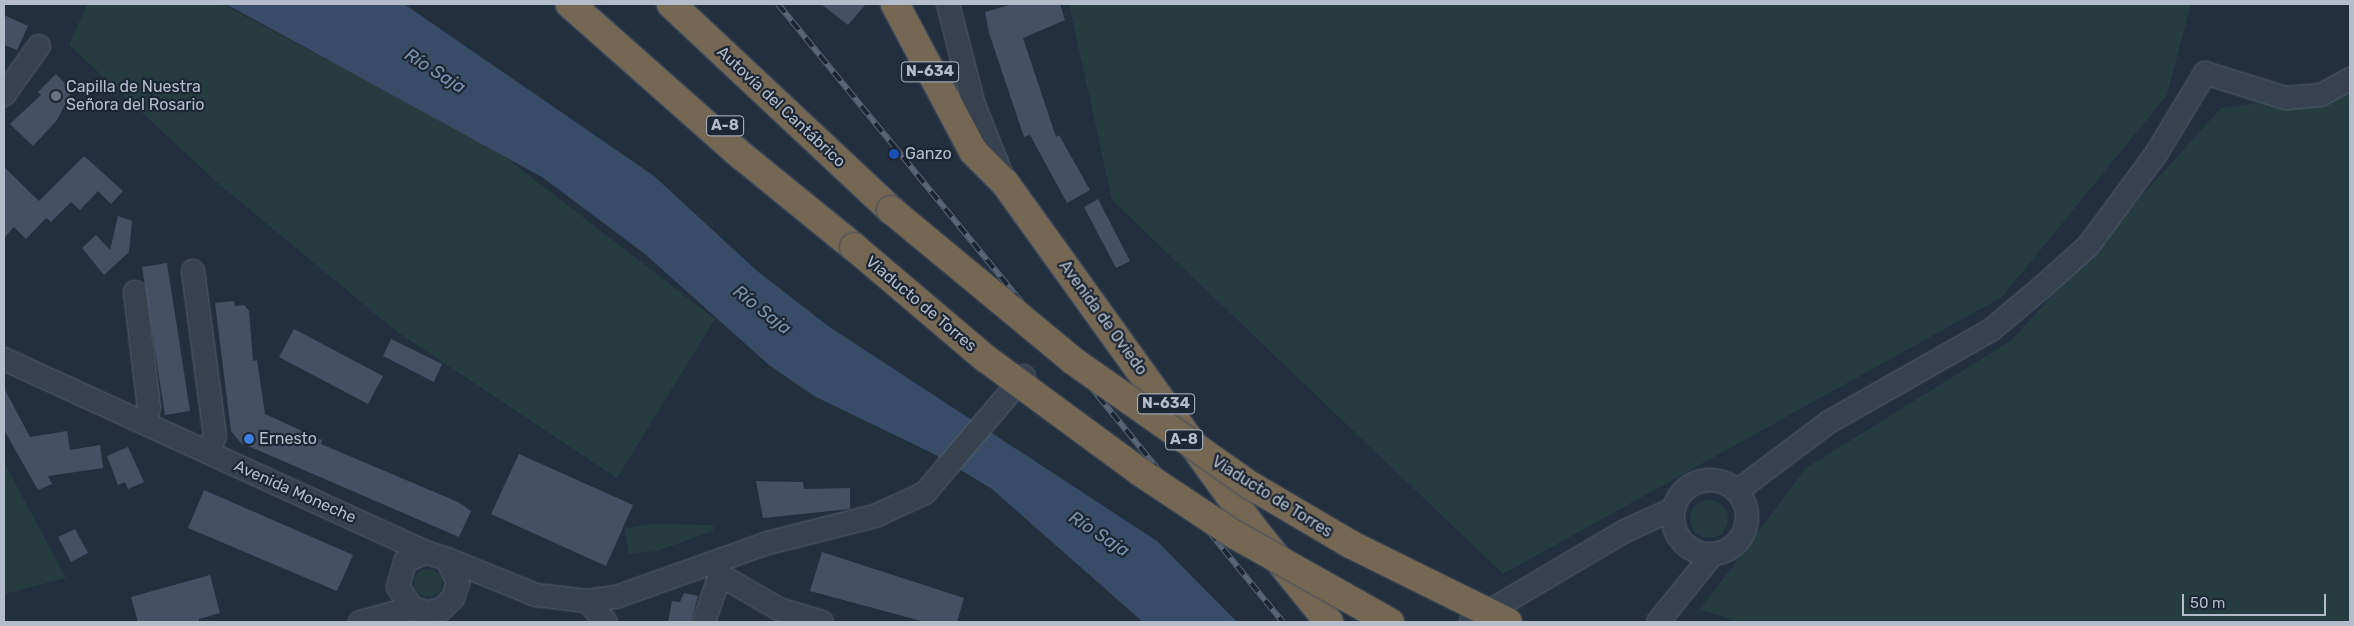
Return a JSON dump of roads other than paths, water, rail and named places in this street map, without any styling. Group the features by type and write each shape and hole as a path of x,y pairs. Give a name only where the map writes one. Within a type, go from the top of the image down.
{"highway":[{"path":"570,4 742,156 854,247"},
{"name":"A-8","path":"596,4 854,247"},
{"name":"Autovía del Cantábrico","path":"671,4 887,206"},
{"path":"691,4 887,206"},
{"name":"Avenida de Oviedo","path":"901,5 962,136 985,166 1005,183 1252,527 1329,622"},
{"name":"Viaducto de Torres","path":"887,206 1072,360 1250,485 1352,545 1508,622"},
{"name":"Viaducto de Torres","path":"854,247 985,358 1111,452 1236,535 1390,622"}],"street":[{"path":"948,4 974,105 1005,183"},
{"path":"4,95 39,46"},
{"path":"1736,491 1829,422 1991,330 2041,288 2088,246 2156,154 2205,73 2286,98 2321,95 2350,79"},
{"path":"193,271 215,436 208,452"},
{"path":"136,292 149,407 145,423"},
{"name":"Avenida Moneche","path":"4,359 502,585"},
{"path":"364,620 412,608 434,610 474,588 502,585 593,615 616,597 718,568 875,516 925,493 1004,402 1024,376"},
{"path":"1470,622 1625,531 1673,509 1684,489 1705,480 1736,491 1747,512 1742,536 1735,545 1712,554 1701,554 1681,541 1673,509"},
{"path":"383,532 396,552 398,580 412,608"},
{"path":"1658,622 1712,554"},
{"path":"364,620 398,580 405,562 437,556 458,583 453,598"},
{"path":"704,622 718,568"},
{"path":"718,568 778,609 822,622"}],"water":[{"name":"Río Saja","path":"226,4 404,4 654,176 756,270 828,326 1157,541 1237,622 1143,622 992,489 934,454 814,396 769,365 645,254 542,177"}],"railway":[{"path":"778,4 1283,622"}],"place":[{"name":"Capilla de Nuestra Señora del Rosario","path":"56,96"},
{"name":"Ganzo","path":"894,154"},
{"name":"Ernesto","path":"249,439"}]}
